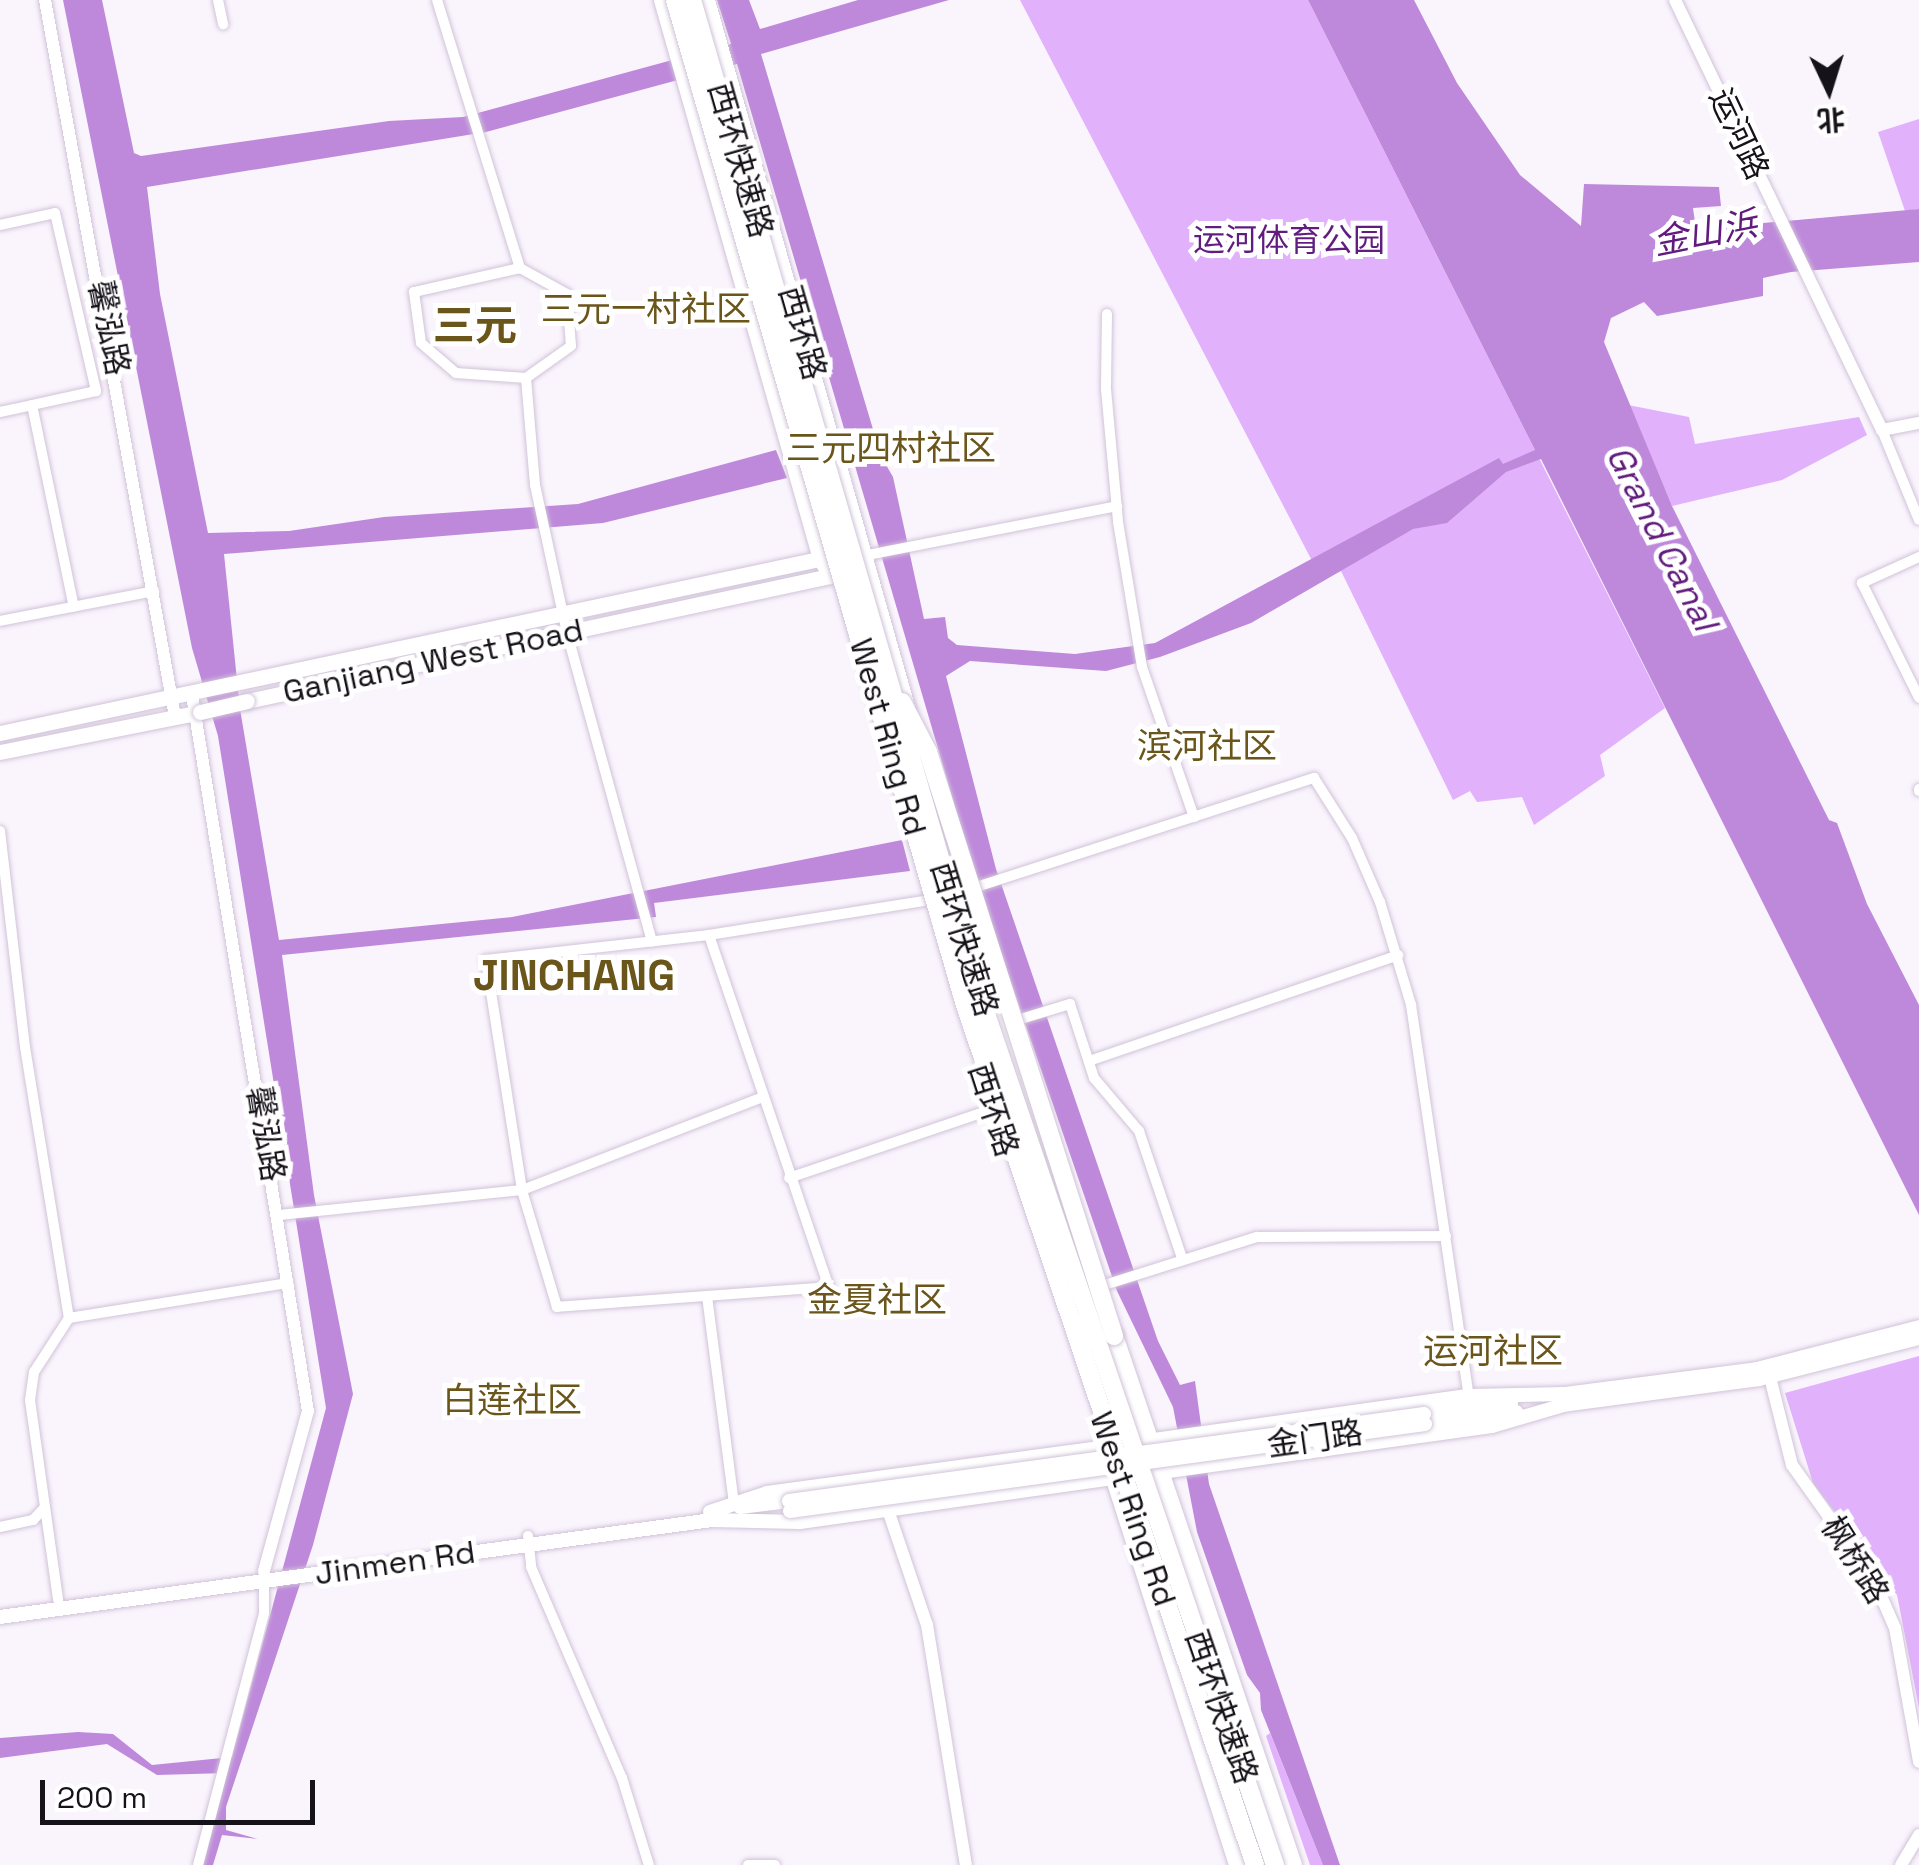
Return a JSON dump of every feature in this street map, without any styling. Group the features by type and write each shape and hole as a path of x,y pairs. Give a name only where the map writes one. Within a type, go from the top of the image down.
{"highway":[{"path":"665,0 777,403 835,563"},
{"name":"West Ring Rd","path":"676,0 964,1002 1252,1865"},
{"name":"西环快速路","path":"692,0 980,996 1279,1865"},
{"path":"883,665 928,752 1145,1441 1164,1472 1292,1865"},
{"path":"1105,1447 1238,1865"}],"main road":[{"name":"西环路","path":"665,0 796,448 835,563 968,1033 1105,1447"},
{"name":"西环路","path":"706,0 922,756 968,890 1001,1024 1089,1289 1145,1441"},
{"name":"Ganjiang West Road","path":"0,733 563,614 867,556"},
{"path":"835,563 887,714 922,756"},
{"name":"Ganjiang West Road","path":"0,752 567,632 835,563"},
{"path":"474,634 478,652"},
{"path":"1837,1354 1919,1327"},
{"path":"1837,1354 1919,1338"},
{"name":"金门路","path":"789,1506 1769,1372 1837,1354"},
{"path":"711,1516 734,1503 782,1490 1470,1396 1566,1399"},
{"path":"711,1516 788,1523 888,1510 1492,1426 1566,1399"},
{"path":"1164,1472 1279,1865"},
{"path":"1114,1479 1252,1865"},
{"name":"Jinmen Rd","path":"0,1617 282,1572 789,1506"},
{"name":"Jinmen Rd","path":"0,1608 264,1575"}],"street":[{"name":"馨泓路","path":"45,0 175,717"},
{"path":"218,0 223,24"},
{"path":"437,0 520,268"},
{"name":"运河路","path":"1676,0 1882,430"},
{"path":"0,225 55,213 96,390 0,412"},
{"path":"520,268 568,294 571,346 526,378 456,373 421,343 414,292 520,268"},
{"path":"1107,314 1106,389 1117,506 1142,667 1194,817"},
{"path":"526,378 540,506 567,632 652,942"},
{"path":"32,404 74,607"},
{"path":"1919,424 1882,430 1919,520"},
{"path":"867,556 1117,506"},
{"path":"1919,557 1862,583 1919,698"},
{"path":"0,622 154,591"},
{"name":"馨泓路","path":"193,694 285,1215 288,1283 308,1411 264,1575"},
{"path":"709,935 760,1098 828,1287 557,1307 522,1190 486,960 709,935 928,901 1314,778 1352,838 1398,955 1470,1396"},
{"path":"0,831 25,1048 70,1318 34,1372 32,1386 58,1600"},
{"path":"1089,1061 1398,955"},
{"path":"968,1033 1023,1021 1070,1004 1094,1078 1138,1131 1182,1258"},
{"path":"285,1215 522,1190 760,1098"},
{"path":"789,1178 993,1110"},
{"path":"1056,1299 1257,1238 1446,1236"},
{"path":"70,1318 288,1283"},
{"path":"707,1296 734,1503"},
{"name":"枫桥路","path":"1769,1372 1792,1465 1874,1580 1895,1628 1919,1762"},
{"path":"0,1528 33,1520 44,1508"},
{"path":"888,1510 927,1625 966,1865"},
{"path":"529,1540 532,1566 622,1778 649,1865"},
{"path":"198,1865 264,1613 264,1575"},
{"path":"1901,1865 1919,1835"},
{"path":"748,1865 775,1865"}],"green space":[{"name":"运河体育公园","path":"1020,0 1308,0 1665,708 1600,755 1605,776 1534,825 1522,797 1477,802 1470,791 1453,800 1341,571 1322,580"},
{"path":"1919,119 1919,209 1905,211 1878,132"},
{"path":"1628,405 1689,417 1695,444 1859,417 1867,435 1782,480 1672,506"},
{"path":"1919,1356 1919,1708 1897,1595 1813,1483 1785,1393"},
{"path":"1270,1733 1323,1865 1310,1865 1266,1736"}],"water":[{"path":"63,0 102,0 134,153 141,156 389,121 463,117 731,44 717,0 749,0 760,29 858,0 949,0 761,54 881,456 893,477 924,619 945,617 948,638 957,645 1075,654 1155,643 1499,458 1503,464 1535,450 1308,0 1414,0 1457,83 1520,175 1581,226 1584,184 1719,187 1721,206 1693,208 1696,229 1919,209 1919,262 1791,272 1763,278 1763,296 1657,316 1644,302 1611,318 1604,342 1672,506 1829,820 1837,823 1867,904 1919,1005 1919,1215 1541,459 1506,472 1447,523 1413,529 1251,623 1160,657 1106,671 970,661 946,676 996,869 1158,1341 1180,1385 1195,1381 1209,1484 1340,1865 1323,1865 1261,1710 1260,1693 1247,1675 1197,1532 1173,1407 1117,1291 981,895 737,64 486,132 147,187 160,294 208,533 289,531 384,517 578,504 776,450 787,478 603,523 224,554 240,709 279,940 512,917 902,840 910,871 654,903 656,917 282,955 314,1195 353,1394 313,1545 226,1807 226,1830 258,1839 222,1835 213,1865 203,1865 227,1773 157,1775 107,1744 0,1758 0,1738 78,1732 113,1734 152,1765 232,1757 326,1408 218,736 192,648"}],"district":[{"name":"三元一村社区","path":"646,309"},
{"name":"三元","path":"475,326"},
{"name":"三元四村社区","path":"891,448"},
{"name":"滨河社区","path":"1207,746"},
{"name":"JINCHANG","path":"574,976"},
{"name":"金夏社区","path":"877,1300"},
{"name":"运河社区","path":"1493,1351"},
{"name":"白莲社区","path":"512,1400"}],"water label":[{"name":"金山浜","path":"1705,233"},
{"name":"Grand Canal","path":"1662,538"}]}
